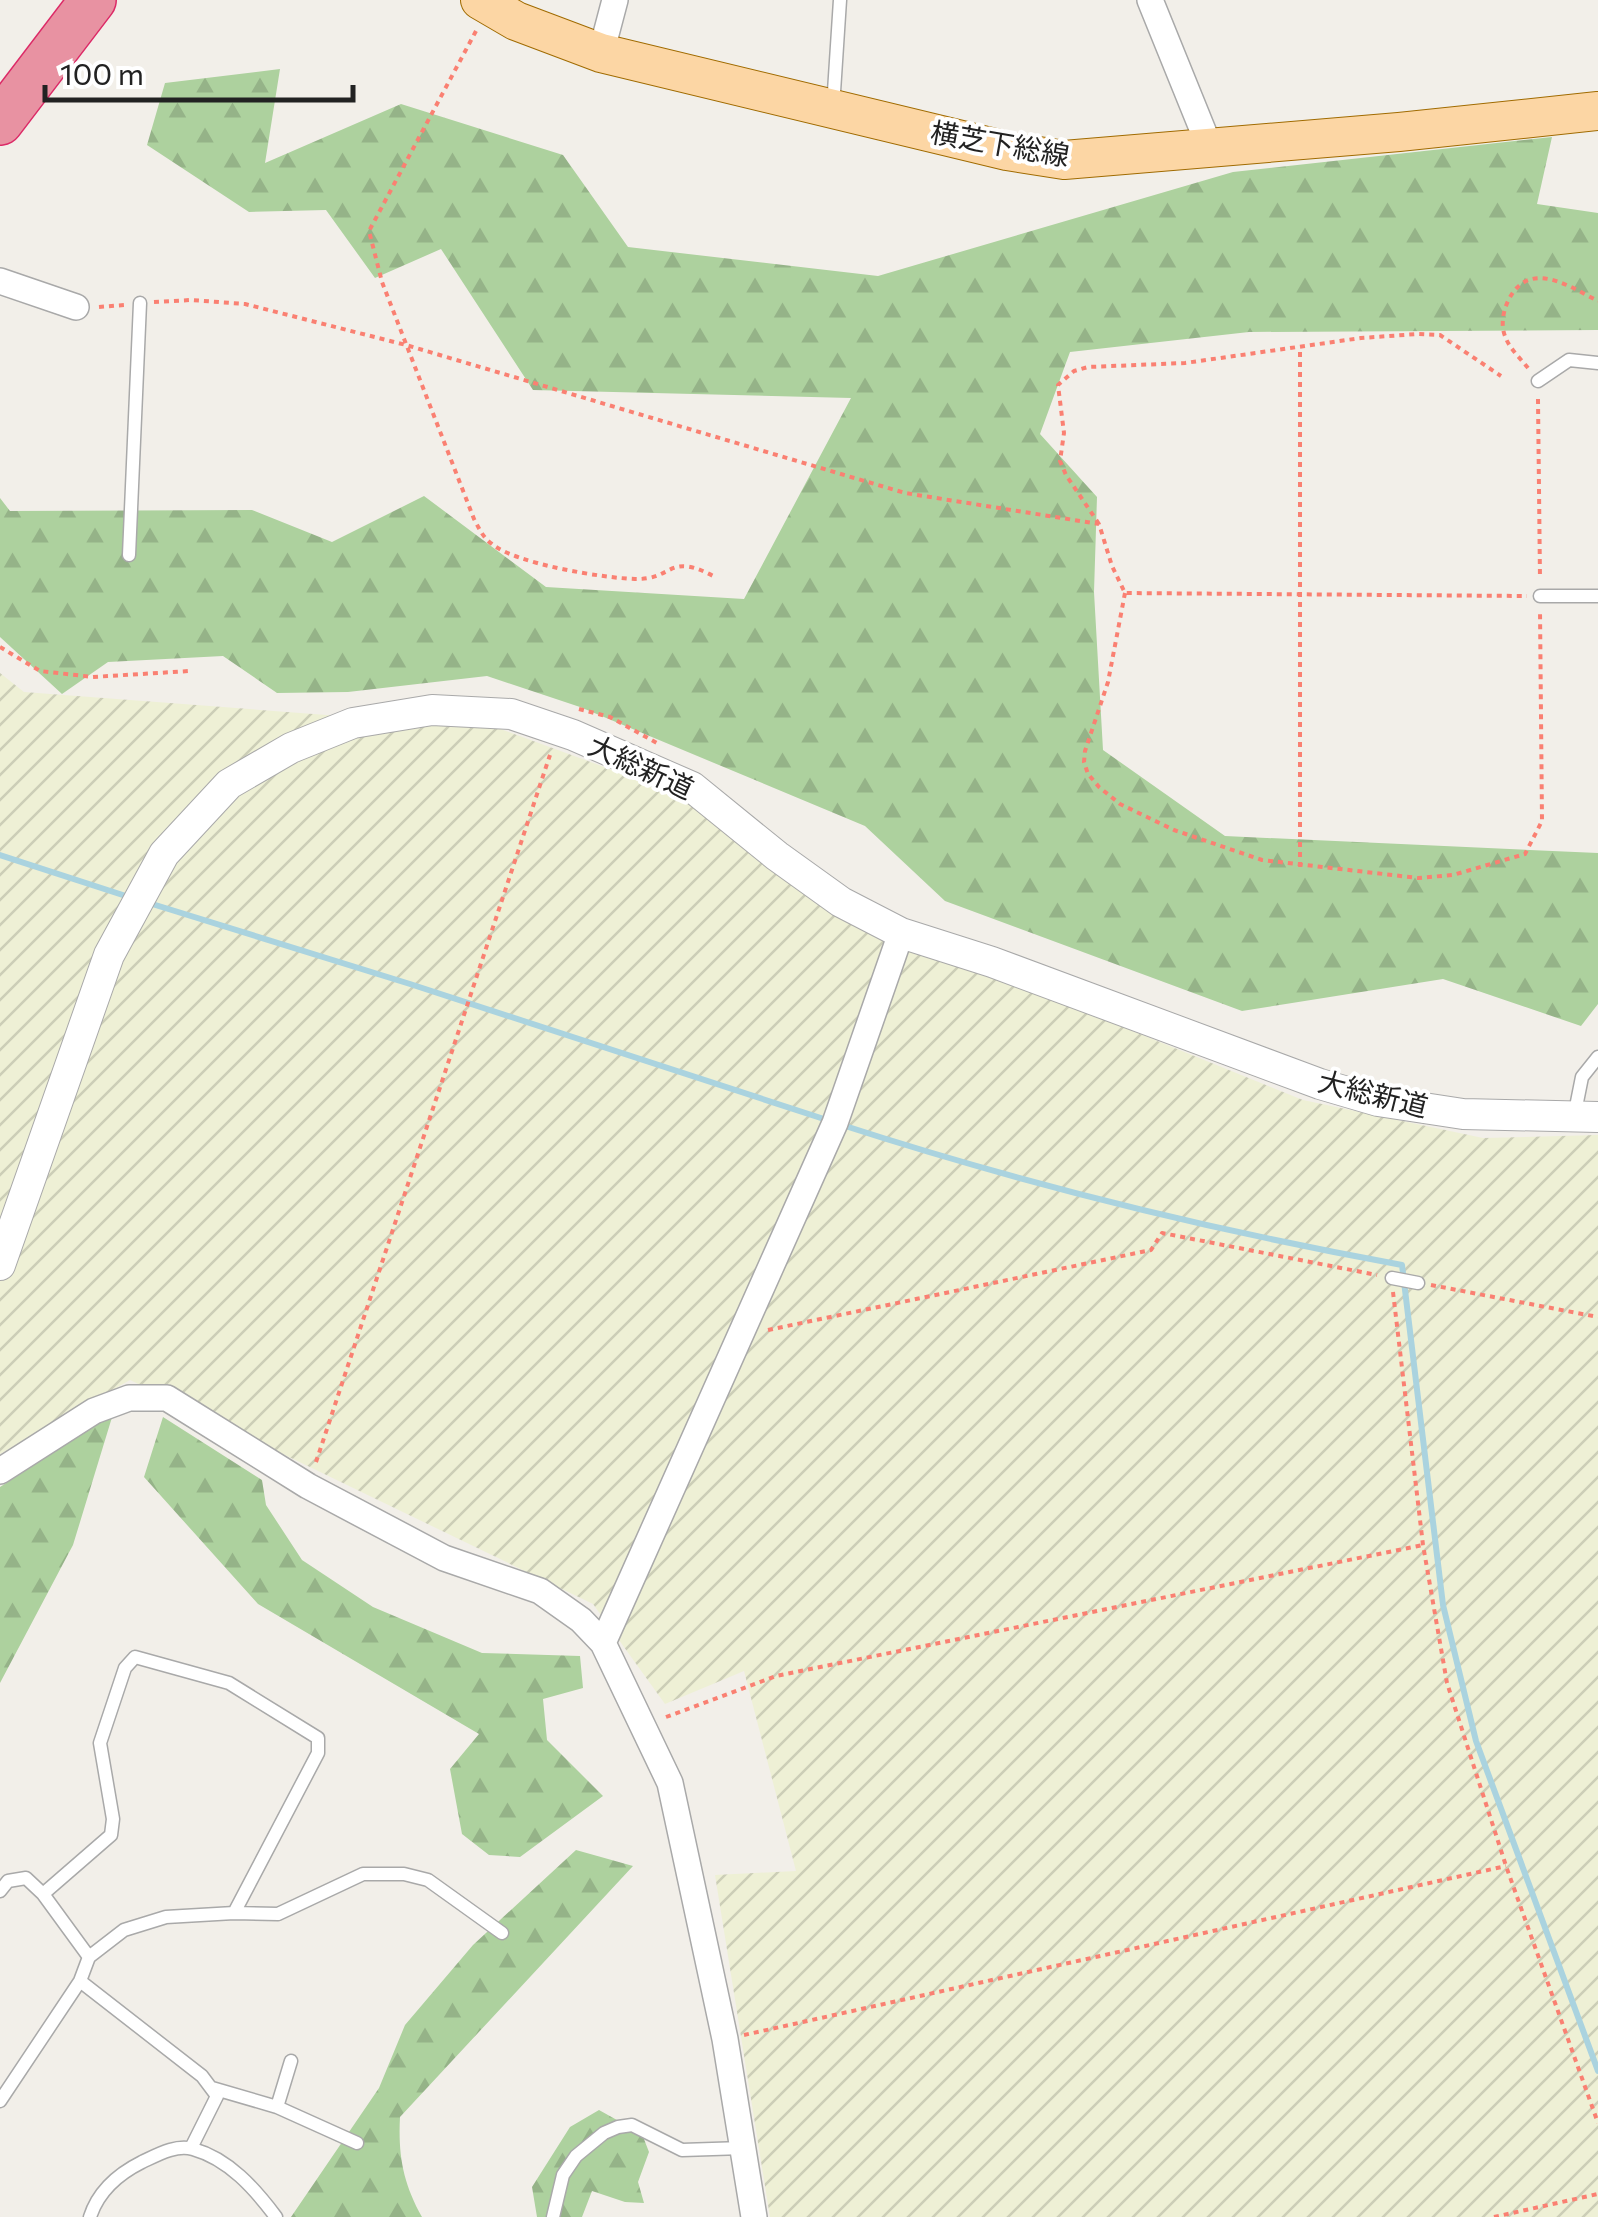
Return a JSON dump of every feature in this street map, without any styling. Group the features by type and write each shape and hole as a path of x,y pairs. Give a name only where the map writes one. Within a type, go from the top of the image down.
{"highway":[{"path":"0,122 94,0"}],"main road":[{"name":"横芝下総線","path":"485,3 516,21 601,53 1006,151 1064,160 1598,111"}],"street":[{"path":"601,53 615,0"},
{"path":"1150,0 1210,148"},
{"path":"0,281 76,307"},
{"name":"大総新道","path":"0,1265 109,955 164,854 230,784 291,748 354,722 432,710 511,714 558,730 692,787 777,856 842,902 902,933 992,962 1320,1084 1378,1101 1463,1114 1586,1117"},
{"path":"603,1643 835,1122 902,933"},
{"path":"0,1471 94,1411 129,1398 167,1398 308,1486 444,1558 540,1591 580,1620 603,1643 670,1783 725,2039 754,2217"}],"lane":[{"path":"833,110 840,0"},
{"path":"128,555 140,303"},
{"path":"1538,381 1569,360 1598,363"},
{"path":"1540,596 1598,596"},
{"path":"1586,1117 1582,1077 1598,1057"},
{"path":"1393,1278 1418,1283"},
{"path":"44,1894 111,1835 113,1819 100,1744 125,1668 135,1657 229,1683 318,1738 318,1753 234,1912"},
{"path":"0,2101 80,1981 90,1958 124,1930 166,1916 278,1914 364,1874 404,1874 428,1880 502,1933"},
{"path":"0,1891 8,1881 26,1878 44,1894 90,1958"},
{"path":"80,1981 202,2076 218,2096 191,2148"},
{"path":"277,2108 291,2062"},
{"path":"212,2088 277,2108 357,2142"},
{"path":"553,2217 562,2175 576,2156 618,2127 632,2125 682,2150 743,2148"},
{"path":"90,2217 94,2204 121,2172 167,2150 191,2148 238,2172 276,2217"}],"path":[{"path":"485,3 369,231 373,256 474,519 496,548 536,563 634,579 655,577 668,567 684,564 714,577"},
{"path":"1501,376 1440,335 1361,338 1185,363 1088,367 1058,384 1064,433 1060,461 1098,524 1125,593 1108,682 1085,751 1088,774 1108,796 1144,816 1262,860 1300,866 1418,878 1453,875 1525,854 1542,821 1538,381 1504,335 1502,318 1516,289 1529,279 1544,279 1598,300"},
{"path":"76,307 191,300 245,304 406,345 905,493 1098,524"},
{"path":"1300,347 1300,866"},
{"path":"1125,593 1540,596"},
{"path":"0,647 40,671 93,676 189,671"},
{"path":"308,1486 558,730"},
{"path":"742,1336 1152,1250 1162,1233 1393,1278 1423,1545 1447,1683 1506,1866 1598,2123"},
{"path":"1418,1283 1598,1317"},
{"path":"642,1726 776,1676 1423,1545"},
{"path":"725,2039 1506,1866"},
{"path":"1494,2217 1598,2194"}],"green space":[{"path":"280,69 265,163 401,104 563,155 628,247 878,276 1233,172 1552,137 1537,204 1598,213 1598,330 1249,332 1070,352 1040,434 1097,497 1094,592 1103,750 1225,836 1598,853 1598,1004 1581,1026 1443,979 1242,1011 945,901 865,826 580,707 487,676 348,692 277,693 223,656 108,662 62,694 0,637 0,498 10,511 252,510 332,542 424,496 546,587 744,599 851,398 533,390 441,249 375,278 326,210 249,212 147,145 165,83"},
{"path":"0,673 24,692 498,728 675,793 829,908 1303,1100 1483,1138 1598,1135 1598,2217 770,2217 715,1875 796,1871 744,1671 665,1704 593,1604 130,1380 0,1454"},
{"path":"113,1414 73,1545 0,1683 0,1487"},
{"path":"163,1417 262,1480 266,1505 302,1560 373,1607 482,1653 580,1656 583,1688 543,1699 547,1740 603,1796 520,1857 489,1855 462,1834 450,1769 479,1734 258,1604 144,1477"},
{"path":"576,1850 633,1866 400,2117 403,2168 422,2217 291,2217 379,2088 405,2025 473,1945"},
{"path":"599,2110 642,2134 649,2152 638,2182 644,2203 625,2202 592,2191 582,2217 537,2217 532,2187 570,2127"}],"waterway":[{"path":"0,855 132,898"},
{"path":"149,903 827,1120"},
{"path":"839,1124 1118,1204 1402,1265 1443,1605 1476,1741 1598,2071"}]}
